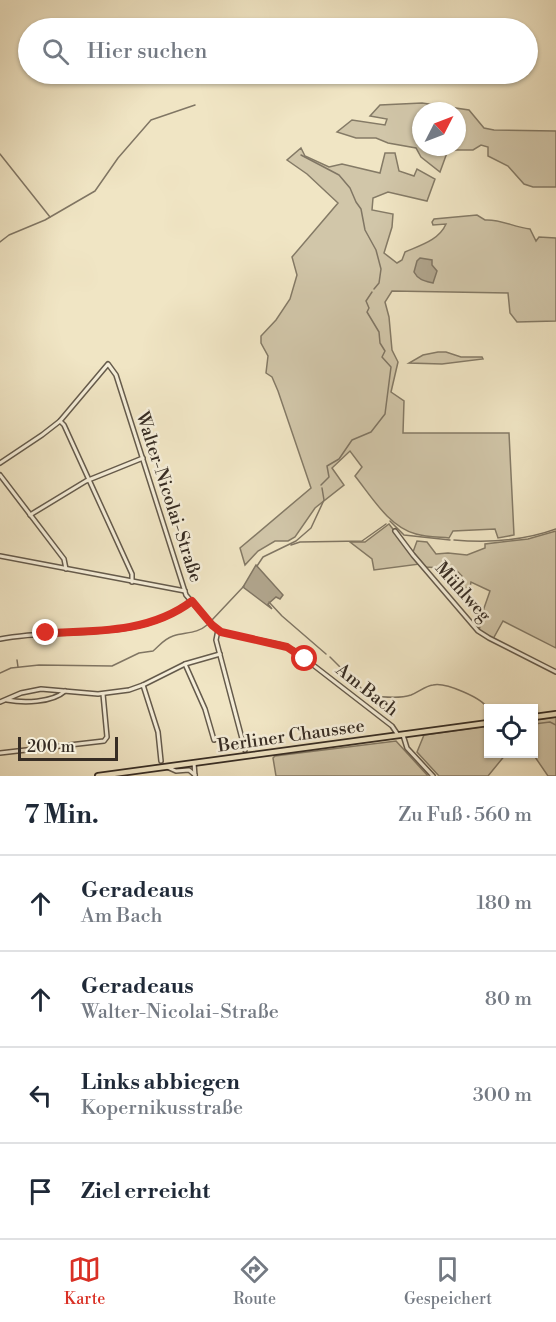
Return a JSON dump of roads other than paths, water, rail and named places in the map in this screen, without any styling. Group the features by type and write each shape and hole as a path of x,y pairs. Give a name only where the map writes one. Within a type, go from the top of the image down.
{"main road":[{"path":"538,716 556,714"},
{"name":"Berliner Chaussee","path":"98,776 144,772 194,763 484,724"}],"street":[{"name":"Walter-Nicolai-Straße","path":"60,421 108,364 117,375 185,591 218,630"},
{"path":"0,463 60,421 64,425 132,574 132,582"},
{"path":"30,515 66,491 143,458"},
{"path":"0,475 64,559 66,569"},
{"name":"Mühlweg","path":"395,531 478,631 556,672"},
{"path":"0,556 185,591"},
{"path":"0,639 31,633 104,631 134,627 166,616 192,601"},
{"path":"218,630 216,640 245,750"},
{"name":"Am Bach","path":"218,630 293,650 392,726 407,747 434,776"},
{"path":"0,702 36,690 103,694 142,685 185,664 220,654"},
{"path":"185,664 205,709 214,741"},
{"path":"142,685 158,732 161,761"},
{"path":"7,700 42,699 57,696 65,691"},
{"path":"0,753 104,741 107,736 103,694"},
{"path":"194,763 195,776"},
{"path":"167,767 174,770 189,770 195,776"}],"waterway":[{"path":"0,242 9,235 45,220 95,191 118,158 151,120 195,105"},
{"path":"0,154 50,217"},
{"path":"301,155 339,175 350,188 361,209 365,230 376,250 381,269 379,283 374,289"},
{"path":"321,485 329,477 327,466 339,459 352,440 371,432 385,414 391,367 382,357 385,351 380,343 379,332 367,312 369,308 366,301 372,292"},
{"path":"257,566 263,557 296,541 311,528 324,500 322,488"},
{"path":"390,521 404,535 450,540"},
{"path":"291,545 300,542 362,541 386,524"},
{"path":"454,540 506,540 556,529"},
{"path":"212,620 244,586"},
{"path":"269,602 326,654"},
{"path":"0,673 11,668 39,665 112,666 139,653 153,651 170,637 195,631 207,625"},
{"path":"330,657 368,695 406,696 427,687 439,685 454,688 484,704"},
{"path":"17,660 18,667"},
{"path":"538,724 550,722 556,725"}]}
